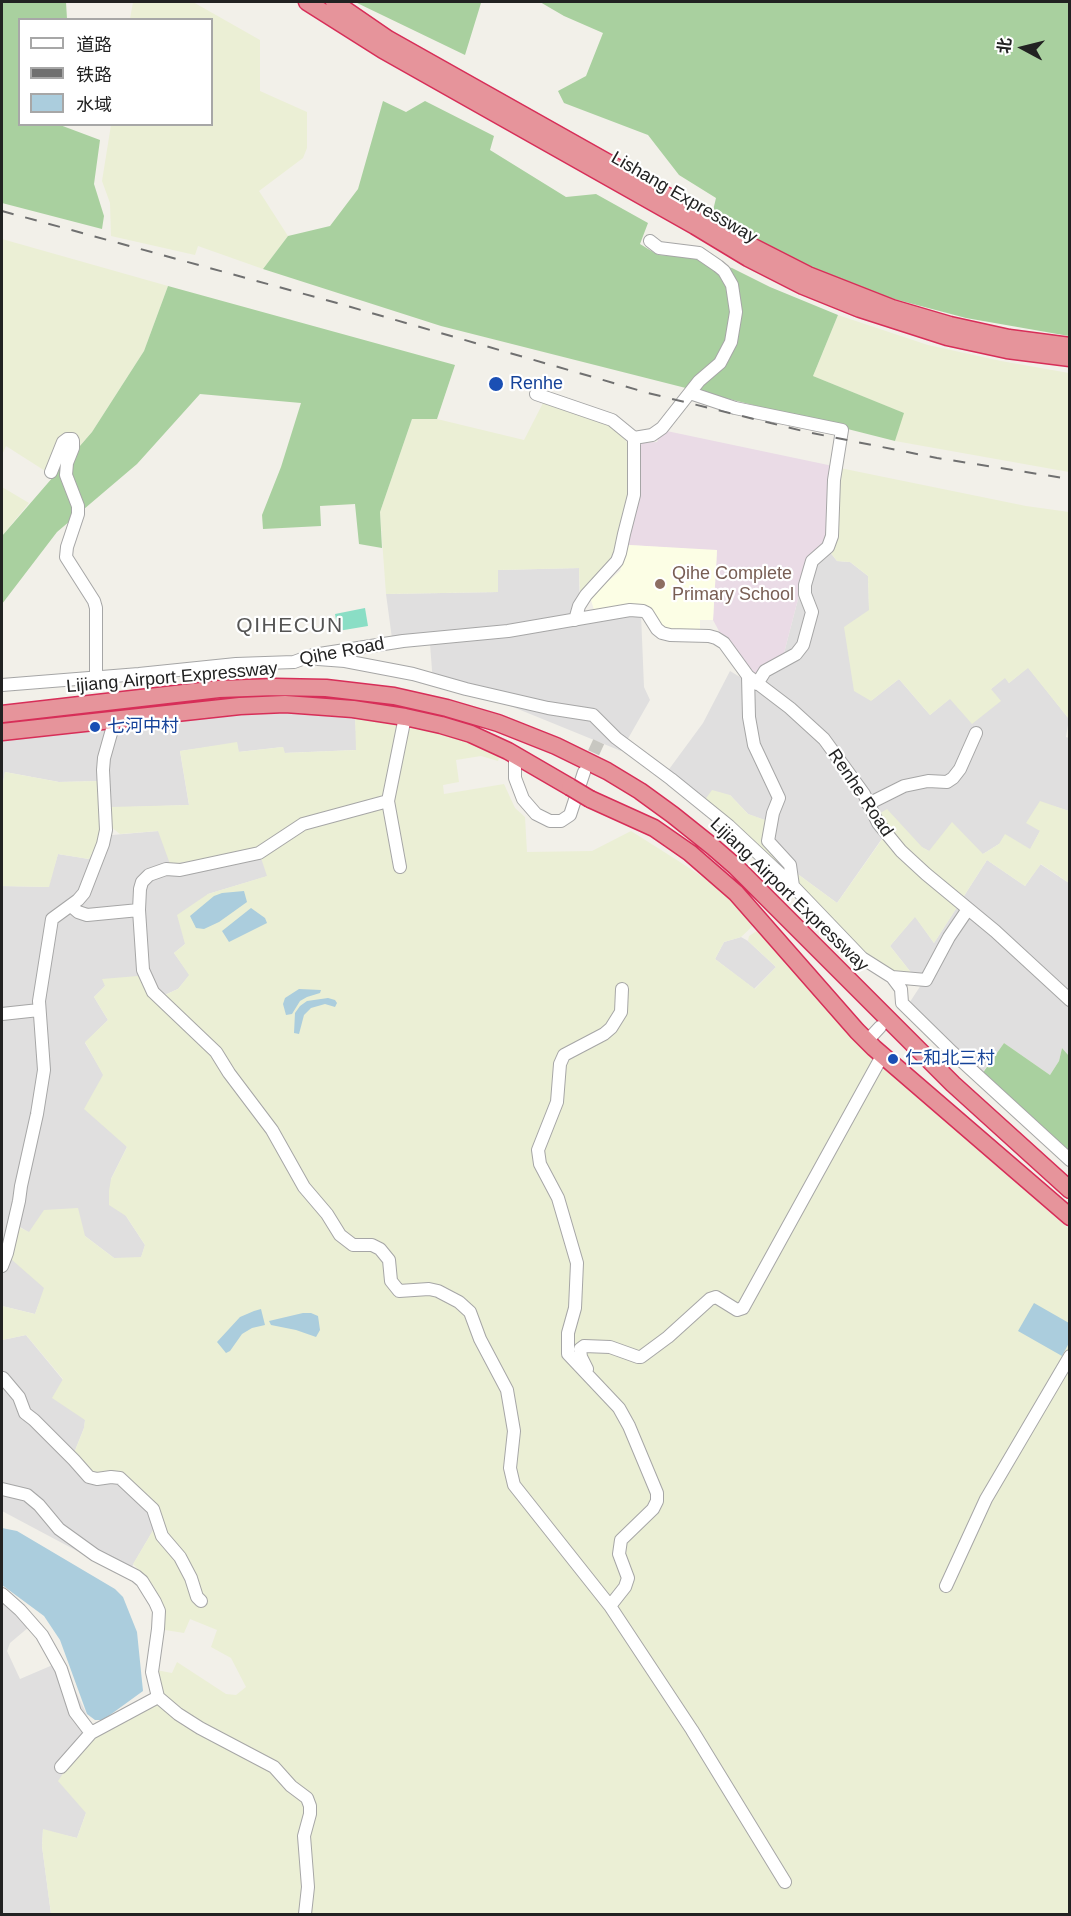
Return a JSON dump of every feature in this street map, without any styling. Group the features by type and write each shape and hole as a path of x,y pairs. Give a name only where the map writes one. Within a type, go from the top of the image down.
{"highway":[{"name":"Lishang Expressway","path":"307,2 383,50 698,221 808,275 892,308 980,332 1070,346"},
{"name":"Lishang Expressway","path":"334,2 388,39 698,221 775,272 869,313 918,329 977,344 1070,358"},
{"name":"Lijiang Airport Expressway","path":"2,703 219,678 327,677 396,685 450,697 501,712 561,735 646,782 720,838 961,1076 1070,1176"},
{"name":"Lijiang Airport Expressway","path":"2,714 219,689 326,688 394,696 447,708 498,723 556,746 607,771 640,791 720,853 953,1084 1070,1190"},
{"path":"2,732 217,707 285,704 352,709 405,717 471,734 515,755 590,799 654,828 678,844 736,893 882,1056 1070,1217"}],"street":[{"path":"536,394 612,420 634,438 652,435 662,428 707,373 720,363 731,342 736,312 733,289 724,271 702,254 687,250 659,248 650,241"},
{"path":"690,393 735,408 842,430 834,480 830,543 812,561 805,585 805,594 812,612 803,645 796,654 765,670 752,680 749,717 754,745 779,798 772,813 768,841 790,866 794,886"},
{"path":"575,620 586,595 617,561 620,553 634,495 634,438"},
{"path":"51,472 63,442 72,439 73,448 66,475 78,506 78,514 66,557 94,601 96,608 96,677"},
{"name":"Renhe Road","path":"575,620 630,610 643,611 647,613 657,629 666,634 709,636 720,640 752,680 790,708 824,739 864,794 878,823 902,851 1070,1000"},
{"name":"Qihe Road","path":"2,685 236,664 294,662 313,655 403,641 508,631 575,620"},
{"path":"305,658 345,661 379,667 560,710 588,713 616,738 729,826 794,886 862,958 892,977 901,989 902,1003 974,1074 1070,1160"},
{"path":"400,867 388,801 405,717"},
{"path":"2,1266 7,1253 38,1114 44,1070 39,1010 52,919 71,906 87,888 105,838 104,758 115,719"},
{"path":"600,739 605,726"},
{"path":"868,804 903,786 928,781 947,782 960,769 976,734"},
{"path":"515,755 515,778 523,799 536,814 550,821 561,821 570,815 584,772"},
{"path":"388,801 303,824 259,853 180,870 165,869 149,875 141,884 139,910 143,970 150,988 216,1052 272,1130 304,1187 327,1214 340,1235 353,1245 372,1245 380,1249 389,1260 390,1281 399,1291 422,1289 438,1291 459,1302 470,1312 480,1339 507,1390 514,1431 510,1468 514,1485 610,1606 692,1730 785,1882"},
{"path":"71,906 87,915 139,910"},
{"path":"892,977 926,980 949,937 968,909"},
{"path":"610,1606 625,1587 628,1578 619,1554 620,1543 653,1509 657,1501 656,1486 619,1408 567,1352 568,1333 575,1308 577,1263 558,1198 540,1164 538,1150 557,1102 560,1064 564,1055 611,1028 621,1012 622,989"},
{"path":"2,1014 39,1010"},
{"path":"867,1041 880,1027"},
{"path":"591,1378 581,1357 581,1347 610,1347 641,1357 668,1337 710,1299 716,1298 737,1310 743,1308 882,1056"},
{"path":"946,1586 986,1499 1070,1356"},
{"path":"2,1376 19,1397 25,1413 74,1460 88,1477 120,1478 153,1509 162,1536 184,1564 192,1578 197,1597 201,1601"},
{"path":"2,1489 27,1495 39,1505 59,1529 95,1555 142,1581 159,1611 152,1672 158,1697 178,1714 200,1728 274,1767 291,1786 307,1798 310,1814 304,1836 308,1887 305,1914"},
{"path":"2,1594 42,1635 61,1669 75,1712 91,1733"},
{"path":"61,1767 91,1733 158,1697"}],"shaded area":[{"path":"133,2 193,2 260,40 260,91 307,112 307,148 303,158 259,191 288,236 263,269 198,246 195,255 111,236 110,203 102,181 111,126 213,126 213,18 130,18"},
{"path":"2,239 168,286 144,351 92,432 53,476 6,446 2,455"},
{"path":"838,315 928,345 1069,373 1069,472 895,441 903,413 813,376"},
{"path":"544,401 616,428 629,445 629,504 615,554 580,592 579,568 498,570 498,592 386,594 380,512 412,419 437,419 524,440"},
{"path":"662,430 833,466 826,547 809,557 784,653 755,674 719,631 713,620 717,551 629,545 628,534 638,487 641,443 657,442"},
{"path":"840,468 1026,506 1069,512 1069,719 1028,668 1009,683 1005,678 991,689 1001,701 972,724 950,699 930,715 899,679 871,701 854,691 844,627 869,610 868,576 850,562 837,561 830,552"},
{"path":"2,487 29,503 2,536"},
{"name":"Qihe Complete Primary School","path":"629,545 717,550 713,620 700,620 700,630 662,628 650,609 595,613 590,597 620,571"},
{"path":"826,547 837,561 850,562 868,576 872,700 899,679 930,715 950,698 991,689 1005,677 1009,683 1028,667 1069,719 1066,737 1069,738 1069,811 1040,802 1040,831 1030,850 999,844 983,854 929,851 888,830 837,903 784,864 764,843 767,821 748,814 730,795 704,801 667,772 703,723 730,671 745,680 784,653 809,557"},
{"path":"579,568 580,622 641,614 644,687 650,700 621,751 513,707 433,683 430,644 393,646 386,594 498,592 498,570"},
{"path":"316,709 355,714 357,750 284,753 283,747 238,752 237,743 180,751 189,805 101,808 100,781 59,782 5,772 2,788 2,737 225,711"},
{"path":"355,714 462,738 500,755 498,761 481,756 456,760 459,782 443,785 444,794 504,784 515,808 525,817 527,852 592,851 631,831 731,896 756,923 741,937 724,942 715,959 755,989 776,967 748,941 749,936 760,929 875,1058 1069,1229 1069,1914 51,1914 42,1846 43,1829 77,1838 86,1813 58,1781 70,1763 96,1735 162,1697 156,1670 172,1673 177,1662 226,1694 236,1695 246,1687 231,1658 211,1647 217,1630 190,1619 184,1633 165,1630 160,1598 153,1585 133,1564 155,1527 161,1523 116,1473 95,1476 74,1453 85,1420 52,1398 63,1379 26,1335 2,1340 2,1306 35,1314 44,1288 11,1259 19,1227 29,1232 44,1210 78,1208 85,1236 114,1258 141,1257 145,1245 126,1216 109,1205 111,1179 127,1147 84,1109 103,1075 85,1042 108,1020 94,997 105,986 102,979 138,976 154,1000 178,989 189,975 174,953 185,944 177,915 208,894 267,876 259,852 170,864 158,831 120,834 111,827 110,807 189,805 180,751 237,742 239,752 283,747 285,753 356,750"},
{"path":"5,772 59,782 101,781 101,836 89,859 58,854 49,887 2,886 2,788"},
{"path":"712,790 730,795 748,814 768,821 764,843 784,864 837,903 883,838 958,906 934,943 915,917 890,946 913,975 891,973 869,959 704,801"},
{"path":"1040,801 1069,811 1069,883 1041,864 1025,886 987,860 964,896 927,869 888,830 877,815 887,809 922,847 929,851 952,822 983,854 999,844 1005,834 1030,849 1040,831 1026,823"},
{"path":"158,831 260,852 268,876 208,894 185,944 174,953 190,975 178,989 153,1000 105,986 94,997 108,1020 85,1043 104,1075 127,1147 111,1179 126,1216 145,1245 141,1258 114,1258 85,1236 28,1232 20,1227 45,1289 35,1314 2,1306 2,886 48,887 58,854 89,859 101,836"},
{"path":"987,860 1025,886 1040,864 1069,883 1069,1056 1062,1048 1059,1061 1050,1075 1004,1043 977,1080 904,1011 921,985 890,946 915,916 934,943"},
{"path":"741,937 776,967 754,989 715,959 724,942"},
{"path":"26,1335 63,1380 85,1420 74,1453 116,1473 156,1508 155,1527 126,1577 2,1511 2,1340"},
{"path":"2,1591 36,1621 10,1643 7,1651 20,1679 62,1661 96,1735 86,1813 77,1838 43,1830 42,1846 51,1914 2,1914"}],"green space":[{"path":"2,2 66,2 67,18 18,18 18,126 63,126 100,140 94,184 104,216 102,229 2,203"},
{"path":"355,2 483,2 465,55"},
{"path":"540,2 1069,2 1069,336 966,318 879,295 835,280 711,219 716,198 679,175 648,135 564,103 558,91 586,76 603,33 564,16"},
{"path":"383,101 406,112 425,101 494,136 490,150 566,197 596,194 648,223 640,244 658,255 692,257 732,268 770,287 838,315 813,376 904,413 895,441 441,326 263,269 288,236 330,226 358,189"},
{"path":"168,286 455,365 437,419 412,419 380,512 382,548 359,544 355,504 320,506 321,526 263,529 262,515 281,467 301,403 200,394 137,464 57,532 2,604 2,536 92,432 144,351"},
{"path":"365,608 368,626 338,631 335,614"},
{"path":"1004,1043 1050,1075 1059,1061 1062,1048 1069,1056 1069,1154 982,1074"}],"water":[{"path":"244,891 247,902 219,922 204,929 196,928 190,916 214,896"},
{"path":"251,908 265,918 267,923 229,942 222,931"},
{"path":"299,989 321,990 320,993 300,1001 292,1014 286,1015 283,1004 285,998"},
{"path":"328,998 335,1000 337,1003 335,1007 325,1004 311,1008 304,1015 299,1034 294,1033 295,1013 300,1006 307,1001"},
{"path":"1034,1303 1069,1323 1069,1343 1062,1356 1018,1331"},
{"path":"261,1309 265,1325 252,1328 242,1334 226,1353 217,1342 240,1317"},
{"path":"303,1313 318,1316 320,1330 316,1337 271,1325 269,1321"},
{"path":"2,1528 17,1531 115,1589 123,1597 137,1632 143,1691 103,1720 95,1720 87,1714 60,1640 44,1616 2,1585"}],"tunnel":[{"path":"586,769 600,739"}],"railway":[{"path":"2,211 337,303 648,393 807,432 937,458 1070,479"}],"place":[{"name":"Renhe","path":"496,384"},
{"name":"Qihe Complete Primary School","path":"660,584"},
{"name":"七河中村","path":"95,727"},
{"name":"仁和北三村","path":"893,1059"}],"district":[{"name":"QIHECUN","path":"290,626"}]}
